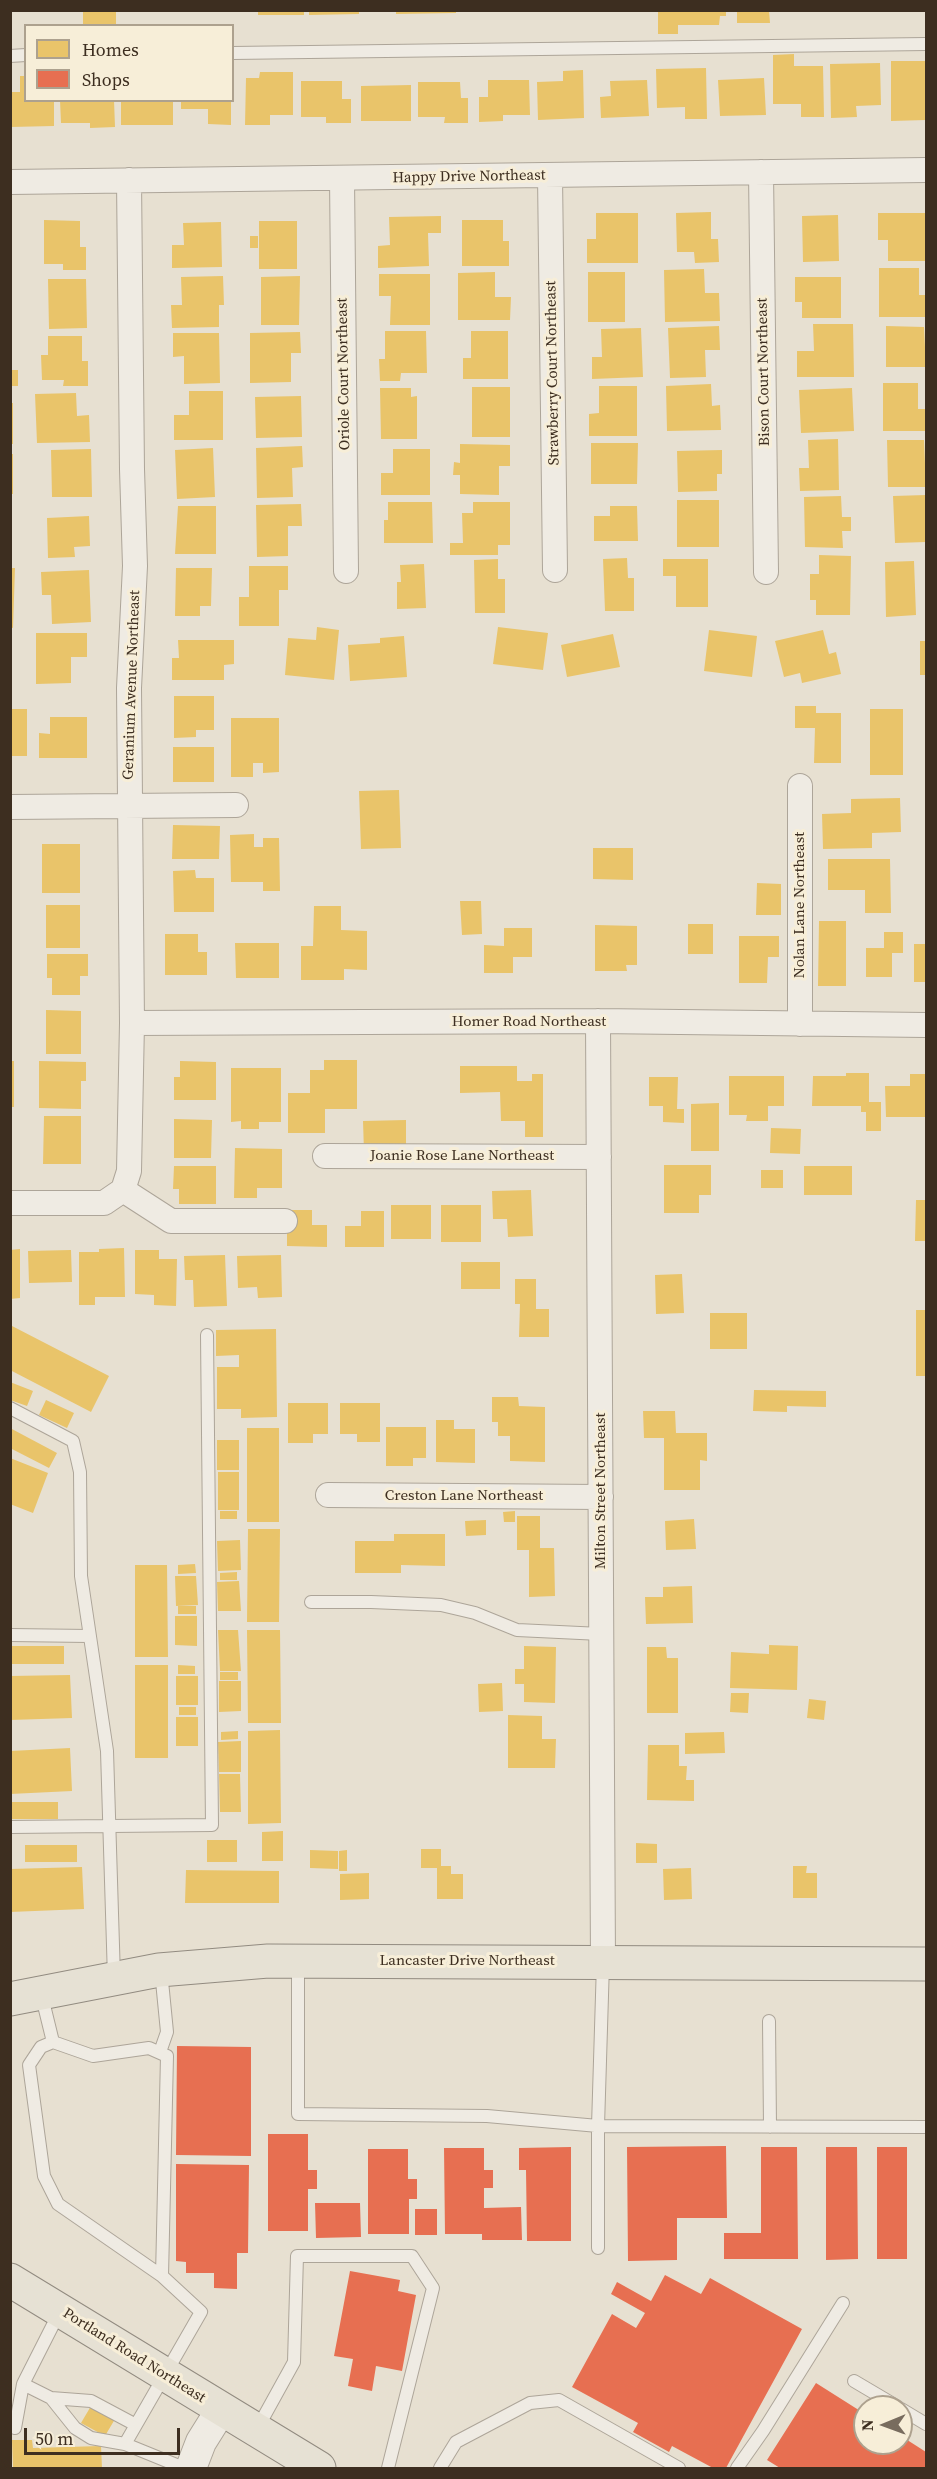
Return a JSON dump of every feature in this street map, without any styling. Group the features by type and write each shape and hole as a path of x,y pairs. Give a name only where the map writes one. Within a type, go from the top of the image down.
{"main road":[{"name":"Lancaster Drive Northeast","path":"26,1996 161,1970 268,1961 927,1964"},
{"name":"Portland Road Northeast","path":"10,2280 319,2469"}],"street":[{"name":"Happy Drive Northeast","path":"10,182 927,170"},
{"name":"Bison Court Northeast","path":"761,172 766,572"},
{"name":"Strawberry Court Northeast","path":"550,176 555,570"},
{"name":"Oriole Court Northeast","path":"342,178 346,571"},
{"name":"Geranium Avenue Northeast","path":"123,1190 129,1171 132,1023 129,688 135,566 129,180"},
{"name":"Nolan Lane Northeast","path":"800,786 800,1024"},
{"path":"10,807 236,805"},
{"name":"Homer Road Northeast","path":"132,1023 598,1022 927,1025"},
{"name":"Milton Street Northeast","path":"598,1022 603,1962"},
{"name":"Joanie Rose Lane Northeast","path":"325,1156 598,1157"},
{"path":"10,1203 104,1203 123,1190 171,1221 285,1221"},
{"name":"Creston Lane Northeast","path":"328,1495 601,1497"},
{"path":"191,2469 201,2442 221,2410"}],"lane":[{"path":"234,53 927,44"},
{"path":"10,1827 212,1825 207,1335"},
{"path":"10,1408 73,1441 80,1473 81,1576 107,1751 114,1978"},
{"path":"311,1602 441,1605 475,1613 517,1630 601,1634"},
{"path":"10,1635 89,1636"},
{"path":"298,1961 298,2114 487,2116 598,2126 927,2127"},
{"path":"598,2248 598,2126 603,1962"},
{"path":"160,2052 167,2032 161,1970"},
{"path":"26,1996 52,2042 93,2056 149,2048 166,2056 162,2276"},
{"path":"769,2021 770,2127"},
{"path":"52,2042 42,2047 29,2065 44,2176 58,2204 162,2276 201,2312 125,2444"},
{"path":"256,2430 294,2362 297,2256 412,2256 433,2288 388,2469"},
{"path":"737,2469 843,2303"},
{"path":"15,2428 23,2384 60,2311"},
{"path":"854,2381 877,2395"},
{"path":"23,2384 51,2398 91,2401 136,2426"},
{"path":"51,2398 75,2428 91,2438 125,2444 184,2469"},
{"path":"440,2469 456,2442 530,2403 559,2400 679,2469"},
{"path":"913,2416 927,2424"}],"building: Homes":[{"path":"83,10 116,10 116,24 83,24"},
{"path":"258,10 304,10 304,15 258,15"},
{"path":"309,10 359,10 359,14 309,15"},
{"path":"396,10 456,10 456,13 396,14"},
{"path":"658,10 726,10 726,16 720,16 719,25 678,25 678,34 658,34"},
{"path":"737,10 769,10 770,23 737,23"},
{"path":"794,54 794,66 823,66 824,117 801,117 801,104 773,104 773,55"},
{"path":"891,61 926,61 926,120 891,121"},
{"path":"880,63 881,105 856,106 857,117 831,118 830,64"},
{"path":"706,68 707,119 685,119 685,107 657,108 656,69"},
{"path":"583,70 584,118 538,120 537,82 563,81 563,71"},
{"path":"260,72 293,72 293,115 270,115 270,125 245,125 246,78 259,78"},
{"path":"20,76 24,76 24,102 54,102 54,126 10,127 10,92 20,92"},
{"path":"764,78 766,115 720,116 718,80"},
{"path":"488,80 529,80 530,115 503,115 503,121 479,122 479,97 488,97"},
{"path":"647,80 649,116 601,118 600,97 611,96 610,81"},
{"path":"301,81 342,81 342,99 351,99 351,123 326,123 326,117 301,117"},
{"path":"418,82 460,82 461,98 468,98 468,123 444,123 445,117 418,117"},
{"path":"411,85 411,121 361,121 361,86"},
{"path":"60,102 114,102 115,127 90,128 90,123 61,123"},
{"path":"121,102 173,102 173,125 121,125"},
{"path":"181,102 231,102 231,125 208,124 208,109 181,109"},
{"path":"711,212 711,239 718,239 719,262 695,263 694,252 677,252 676,213"},
{"path":"596,213 638,213 638,263 587,263 587,239 596,239"},
{"path":"878,213 925,213 925,261 888,261 888,240 878,240"},
{"path":"838,215 839,261 803,262 802,216"},
{"path":"441,216 441,233 428,233 429,266 378,268 378,246 390,245 389,217"},
{"path":"44,220 80,221 80,247 86,247 86,270 63,270 63,264 44,264"},
{"path":"462,220 503,220 503,241 509,241 509,266 462,266"},
{"path":"259,221 297,221 297,269 259,269"},
{"path":"221,222 222,267 172,268 172,245 184,245 183,223"},
{"path":"250,236 258,236 258,248 250,248"},
{"path":"879,268 919,268 919,295 926,295 926,317 879,317"},
{"path":"704,269 705,293 719,293 720,321 665,322 664,270"},
{"path":"495,272 495,297 511,297 510,320 458,320 458,273"},
{"path":"588,272 625,272 625,322 588,322"},
{"path":"379,274 430,274 430,325 390,325 391,296 379,296"},
{"path":"223,276 224,305 219,305 219,327 172,328 171,305 182,305 181,277"},
{"path":"300,276 299,325 261,325 261,277"},
{"path":"795,277 841,277 841,318 802,318 802,302 795,302"},
{"path":"48,279 86,279 87,328 49,329"},
{"path":"813,324 853,324 854,377 797,377 797,351 814,351"},
{"path":"719,326 720,350 705,350 706,377 670,378 668,328"},
{"path":"886,326 924,327 926,367 886,367"},
{"path":"641,328 643,377 592,379 592,357 602,357 601,329"},
{"path":"385,331 426,331 427,373 401,373 400,381 380,381 379,359 385,359"},
{"path":"471,331 508,331 508,379 463,379 463,358 471,358"},
{"path":"300,332 301,353 291,353 291,382 250,383 250,333"},
{"path":"173,333 219,333 220,383 184,384 184,356 173,357"},
{"path":"48,336 82,336 82,361 88,361 88,386 63,386 64,380 42,380 41,355 48,355"},
{"path":"10,370 18,370 18,386 10,386"},
{"path":"883,383 918,383 918,409 926,409 926,431 883,431"},
{"path":"711,384 712,406 720,405 721,430 667,431 666,386"},
{"path":"599,386 637,386 637,436 589,436 589,414 599,413"},
{"path":"472,387 510,387 510,437 472,437"},
{"path":"380,388 411,388 411,397 417,396 417,439 381,439"},
{"path":"852,388 854,431 801,433 799,390"},
{"path":"189,391 223,391 223,440 174,440 174,415 189,415"},
{"path":"76,393 77,416 89,415 90,442 37,443 35,394"},
{"path":"301,396 302,437 256,438 255,397"},
{"path":"10,403 13,403 13,444 10,444"},
{"path":"838,439 839,490 800,491 799,468 809,468 808,440"},
{"path":"887,440 924,440 926,487 888,487"},
{"path":"591,443 638,443 637,484 591,484"},
{"path":"460,444 510,445 510,466 499,466 499,495 460,494 460,475 453,475 454,462 460,463"},
{"path":"302,446 303,467 292,468 293,497 257,498 256,448"},
{"path":"213,448 215,497 177,499 175,450"},
{"path":"91,449 92,497 52,497 51,450"},
{"path":"393,449 430,449 430,495 381,495 381,473 393,473"},
{"path":"722,450 722,474 717,474 717,491 678,492 677,451"},
{"path":"10,454 13,454 13,494 10,494"},
{"path":"926,495 926,542 895,543 893,496"},
{"path":"841,496 842,517 851,517 851,531 842,531 843,548 805,547 804,497"},
{"path":"677,500 719,500 719,547 677,547"},
{"path":"388,502 432,502 433,543 384,543 384,520 388,520"},
{"path":"473,502 510,502 510,545 498,545 498,555 450,555 450,543 463,543 462,513 473,513"},
{"path":"301,504 302,526 288,526 288,556 257,557 256,505"},
{"path":"178,506 216,506 216,554 175,554"},
{"path":"610,506 637,506 638,541 594,541 594,516 610,516"},
{"path":"89,516 90,546 74,547 75,557 48,558 47,518"},
{"path":"819,555 851,556 850,615 816,615 816,600 810,600 810,574 819,574"},
{"path":"627,558 628,578 634,578 634,611 605,611 603,559"},
{"path":"498,559 498,579 505,579 505,613 475,613 474,560"},
{"path":"663,559 708,559 708,607 676,607 676,576 663,576"},
{"path":"914,561 916,615 886,617 885,562"},
{"path":"424,564 426,608 397,609 397,582 401,582 400,565"},
{"path":"249,566 288,566 288,590 279,590 279,626 239,626 239,597 249,597"},
{"path":"10,568 15,568 13,628 10,627"},
{"path":"176,568 212,568 211,606 200,606 200,616 175,616"},
{"path":"89,570 91,622 52,624 51,595 42,595 41,572"},
{"path":"317,627 339,630 334,680 285,675 288,638 316,640"},
{"path":"498,627 548,633 543,670 493,664"},
{"path":"709,630 757,636 752,677 704,671"},
{"path":"823,630 829,654 836,652 841,674 802,683 800,673 784,677 775,641"},
{"path":"36,633 87,633 87,657 71,657 71,683 36,684"},
{"path":"613,634 620,667 567,677 561,645"},
{"path":"404,636 407,677 350,681 348,645 380,643 380,638"},
{"path":"178,640 234,640 234,664 224,665 224,680 172,680 172,658 179,658"},
{"path":"920,641 926,641 926,675 920,675"},
{"path":"174,696 214,696 214,730 196,730 196,737 174,738"},
{"path":"795,706 816,706 816,713 841,713 841,763 814,763 815,728 795,728"},
{"path":"10,709 27,709 27,756 10,756"},
{"path":"870,709 903,709 903,775 870,775"},
{"path":"50,717 87,717 87,758 39,758 39,733 50,734"},
{"path":"231,718 279,718 279,772 263,773 263,763 253,763 253,777 231,777"},
{"path":"173,747 214,747 214,782 173,782"},
{"path":"399,790 401,848 361,849 359,791"},
{"path":"900,798 901,832 872,833 872,848 823,849 822,814 851,813 851,799"},
{"path":"173,825 220,826 219,859 172,859"},
{"path":"254,834 254,847 263,847 263,838 279,838 280,891 263,891 263,882 231,882 230,835"},
{"path":"42,844 80,844 80,893 42,893"},
{"path":"593,848 633,848 633,880 593,879"},
{"path":"828,859 890,859 891,913 865,913 865,890 828,890"},
{"path":"195,870 196,878 214,878 214,912 174,912 173,871"},
{"path":"757,883 781,884 781,915 756,915"},
{"path":"460,901 481,901 482,934 462,935"},
{"path":"46,905 80,905 80,948 46,948"},
{"path":"314,906 341,906 341,930 367,931 367,970 344,969 344,980 301,980 301,946 313,946"},
{"path":"819,921 846,921 846,986 818,986"},
{"path":"688,924 713,924 713,954 688,954"},
{"path":"595,925 637,926 637,965 626,965 627,971 595,971"},
{"path":"504,928 532,928 532,957 513,957 513,973 484,973 484,945 504,946"},
{"path":"884,932 903,932 903,953 892,953 892,977 866,977 866,948 884,948"},
{"path":"165,934 198,934 198,952 207,952 207,975 165,975"},
{"path":"739,936 779,936 779,957 768,957 767,983 739,983"},
{"path":"235,943 279,943 279,978 236,978"},
{"path":"914,944 926,944 926,982 914,982"},
{"path":"47,954 88,954 88,976 80,976 80,995 52,995 52,978 47,978"},
{"path":"46,1010 81,1011 81,1054 46,1054"},
{"path":"324,1060 357,1060 357,1109 325,1109 325,1133 288,1133 288,1093 310,1093 310,1070 324,1070"},
{"path":"10,1061 14,1061 14,1107 10,1107"},
{"path":"39,1061 86,1062 86,1081 81,1081 81,1109 39,1108"},
{"path":"180,1061 216,1062 216,1100 174,1100 174,1077 180,1077"},
{"path":"460,1066 517,1066 517,1081 532,1081 532,1074 543,1074 543,1137 525,1137 525,1121 501,1121 500,1092 460,1093"},
{"path":"231,1068 281,1068 281,1122 259,1122 259,1129 241,1129 241,1121 231,1122"},
{"path":"846,1073 869,1073 869,1102 881,1102 881,1131 866,1131 866,1112 861,1112 861,1106 812,1106 813,1076 846,1076"},
{"path":"910,1074 926,1074 926,1117 886,1117 885,1086 910,1086"},
{"path":"729,1076 784,1076 784,1106 768,1106 768,1121 746,1121 747,1115 729,1115"},
{"path":"649,1077 678,1077 677,1109 684,1109 684,1123 663,1122 663,1106 649,1106"},
{"path":"719,1103 719,1151 691,1151 691,1104"},
{"path":"44,1116 81,1116 81,1164 43,1164"},
{"path":"174,1119 212,1120 211,1158 174,1158"},
{"path":"406,1120 406,1151 364,1152 363,1121"},
{"path":"771,1128 801,1129 800,1154 770,1153"},
{"path":"235,1148 282,1149 282,1188 257,1188 257,1198 234,1198"},
{"path":"664,1165 711,1165 711,1195 699,1195 699,1213 664,1213"},
{"path":"174,1166 216,1166 216,1204 179,1204 179,1189 173,1189"},
{"path":"804,1166 852,1166 852,1195 804,1195"},
{"path":"761,1170 783,1170 783,1188 761,1188"},
{"path":"531,1190 533,1236 508,1237 507,1219 493,1219 492,1191"},
{"path":"916,1200 926,1200 926,1241 915,1241"},
{"path":"391,1205 431,1205 431,1239 391,1239"},
{"path":"441,1205 481,1205 481,1242 441,1242"},
{"path":"287,1210 312,1210 312,1225 327,1225 327,1247 287,1246"},
{"path":"361,1211 384,1211 384,1247 345,1247 345,1226 361,1226"},
{"path":"124,1248 125,1297 95,1297 95,1305 79,1305 79,1252"},
{"path":"20,1249 20,1298 10,1299 10,1250"},
{"path":"71,1250 72,1282 29,1283 28,1251"},
{"path":"135,1250 159,1250 159,1259 177,1259 176,1306 154,1305 154,1295 135,1294"},
{"path":"225,1255 227,1306 194,1307 193,1280 185,1280 184,1256"},
{"path":"281,1255 282,1297 258,1298 257,1287 238,1288 237,1256"},
{"path":"461,1262 500,1262 500,1289 461,1289"},
{"path":"682,1274 684,1313 656,1314 655,1275"},
{"path":"515,1279 536,1279 536,1309 549,1309 549,1337 519,1337 520,1304 515,1304"},
{"path":"916,1310 926,1310 926,1376 916,1376"},
{"path":"710,1313 747,1313 747,1349 710,1349"},
{"path":"12,1326 109,1376 91,1412 10,1370"},
{"path":"276,1329 277,1417 241,1418 241,1409 217,1409 217,1367 239,1367 239,1355 216,1356 216,1330"},
{"path":"10,1382 33,1391 27,1406 10,1400"},
{"path":"754,1390 826,1391 826,1407 787,1406 787,1412 753,1411"},
{"path":"492,1397 518,1397 519,1406 545,1407 545,1462 510,1461 510,1436 498,1436 498,1422 492,1422"},
{"path":"46,1400 74,1413 67,1428 39,1415"},
{"path":"288,1403 328,1403 328,1434 313,1434 313,1443 288,1443"},
{"path":"340,1403 380,1403 380,1442 357,1442 357,1434 340,1434"},
{"path":"643,1411 675,1411 676,1433 707,1433 707,1461 700,1460 700,1490 664,1490 664,1438 644,1438"},
{"path":"436,1420 454,1420 454,1429 475,1429 475,1463 436,1462"},
{"path":"386,1427 426,1427 426,1458 413,1458 413,1466 386,1466"},
{"path":"10,1428 57,1453 49,1468 10,1448"},
{"path":"247,1428 279,1428 279,1522 247,1522"},
{"path":"217,1440 239,1440 239,1470 217,1470"},
{"path":"10,1458 48,1473 33,1513 10,1504"},
{"path":"218,1472 239,1472 239,1510 218,1510"},
{"path":"220,1511 237,1511 237,1519 220,1519"},
{"path":"515,1511 515,1522 504,1522 503,1512"},
{"path":"517,1516 540,1516 540,1548 554,1548 555,1596 529,1597 529,1550 517,1550"},
{"path":"694,1519 696,1549 666,1550 665,1521"},
{"path":"486,1520 486,1535 466,1536 465,1521"},
{"path":"248,1529 280,1529 279,1622 247,1622"},
{"path":"394,1534 445,1534 445,1566 401,1565 401,1573 355,1573 355,1541 394,1541"},
{"path":"240,1540 241,1570 218,1571 217,1541"},
{"path":"195,1564 196,1573 178,1574 178,1565"},
{"path":"135,1565 167,1565 168,1657 135,1657"},
{"path":"237,1572 237,1580 220,1580 220,1573"},
{"path":"175,1576 196,1576 198,1605 176,1606"},
{"path":"239,1581 241,1611 218,1611 217,1582"},
{"path":"692,1586 693,1623 646,1624 645,1597 663,1597 663,1587"},
{"path":"178,1606 196,1606 196,1614 178,1614"},
{"path":"175,1616 197,1616 197,1646 175,1645"},
{"path":"218,1630 238,1630 241,1671 220,1671"},
{"path":"247,1630 280,1630 281,1723 248,1723"},
{"path":"769,1645 798,1646 797,1690 730,1688 731,1652 769,1654"},
{"path":"10,1646 64,1646 64,1664 10,1664"},
{"path":"524,1646 556,1647 555,1703 524,1702 524,1684 515,1684 515,1669 524,1669"},
{"path":"647,1647 666,1647 667,1658 678,1658 678,1713 647,1713"},
{"path":"135,1665 168,1665 168,1758 135,1758"},
{"path":"178,1665 195,1666 195,1674 178,1674"},
{"path":"220,1672 238,1672 238,1680 220,1680"},
{"path":"70,1675 72,1718 10,1720 10,1676"},
{"path":"176,1676 198,1676 198,1705 176,1705"},
{"path":"219,1681 241,1681 241,1711 219,1712"},
{"path":"502,1683 503,1711 479,1712 478,1684"},
{"path":"731,1693 749,1693 748,1713 730,1712"},
{"path":"809,1699 826,1701 824,1720 807,1718"},
{"path":"179,1707 196,1707 196,1715 179,1715"},
{"path":"508,1715 542,1716 542,1739 556,1739 555,1768 508,1768"},
{"path":"176,1717 198,1717 198,1746 176,1746"},
{"path":"280,1730 281,1823 248,1824 248,1731"},
{"path":"238,1731 238,1739 221,1740 221,1732"},
{"path":"724,1732 725,1753 685,1754 685,1733"},
{"path":"241,1741 241,1772 219,1772 218,1742"},
{"path":"648,1745 679,1745 679,1766 687,1766 686,1780 694,1780 694,1801 647,1800"},
{"path":"70,1748 72,1791 10,1794 10,1751"},
{"path":"219,1774 240,1774 241,1812 220,1812"},
{"path":"10,1802 58,1802 58,1819 10,1819"},
{"path":"283,1831 283,1861 262,1861 262,1832"},
{"path":"207,1840 237,1840 237,1862 207,1862"},
{"path":"636,1843 657,1844 657,1863 636,1863"},
{"path":"25,1845 77,1845 77,1862 25,1862"},
{"path":"421,1849 441,1849 441,1866 451,1866 451,1874 463,1874 463,1899 437,1899 437,1868 421,1868"},
{"path":"310,1850 338,1851 338,1869 310,1868"},
{"path":"347,1850 347,1871 339,1871 339,1851"},
{"path":"793,1866 807,1866 806,1873 817,1873 817,1898 793,1898"},
{"path":"82,1867 84,1909 10,1912 10,1869"},
{"path":"691,1868 692,1899 664,1900 663,1869"},
{"path":"186,1870 279,1871 279,1903 185,1903"},
{"path":"369,1873 369,1899 340,1900 340,1874"},
{"path":"91,2406 115,2419 105,2436 81,2423"},
{"path":"12,2440 32,2440 33,2448 101,2446 102,2468 13,2468"}],"building: Shops":[{"path":"177,2046 251,2047 251,2156 176,2155"},
{"path":"268,2134 308,2134 308,2170 317,2170 317,2189 308,2189 308,2231 268,2231"},
{"path":"726,2146 727,2218 677,2218 677,2260 628,2261 627,2147"},
{"path":"571,2147 571,2241 527,2241 526,2170 519,2170 519,2148"},
{"path":"761,2147 797,2147 798,2259 724,2259 724,2233 761,2233"},
{"path":"826,2147 857,2147 858,2259 826,2260"},
{"path":"877,2147 907,2147 907,2259 877,2259"},
{"path":"444,2148 484,2148 484,2170 493,2170 493,2188 484,2188 484,2208 521,2207 522,2240 482,2240 482,2234 445,2234"},
{"path":"368,2149 408,2149 408,2179 417,2179 417,2199 409,2199 409,2234 368,2234"},
{"path":"176,2164 249,2165 248,2253 237,2253 237,2289 214,2288 214,2273 186,2273 186,2262 176,2261"},
{"path":"315,2203 360,2203 361,2237 316,2238"},
{"path":"415,2209 437,2209 437,2235 415,2235"},
{"path":"350,2271 400,2280 398,2291 416,2295 402,2371 376,2366 372,2391 348,2386 353,2359 334,2356"},
{"path":"665,2275 701,2294 710,2278 802,2329 726,2468 713,2468 672,2446 669,2452 633,2432 638,2423 572,2387 612,2314 636,2328 645,2313 611,2294 617,2282 651,2301"},
{"path":"816,2383 853,2406 853,2455 913,2455 913,2444 926,2452 926,2468 780,2468 767,2460"}]}
